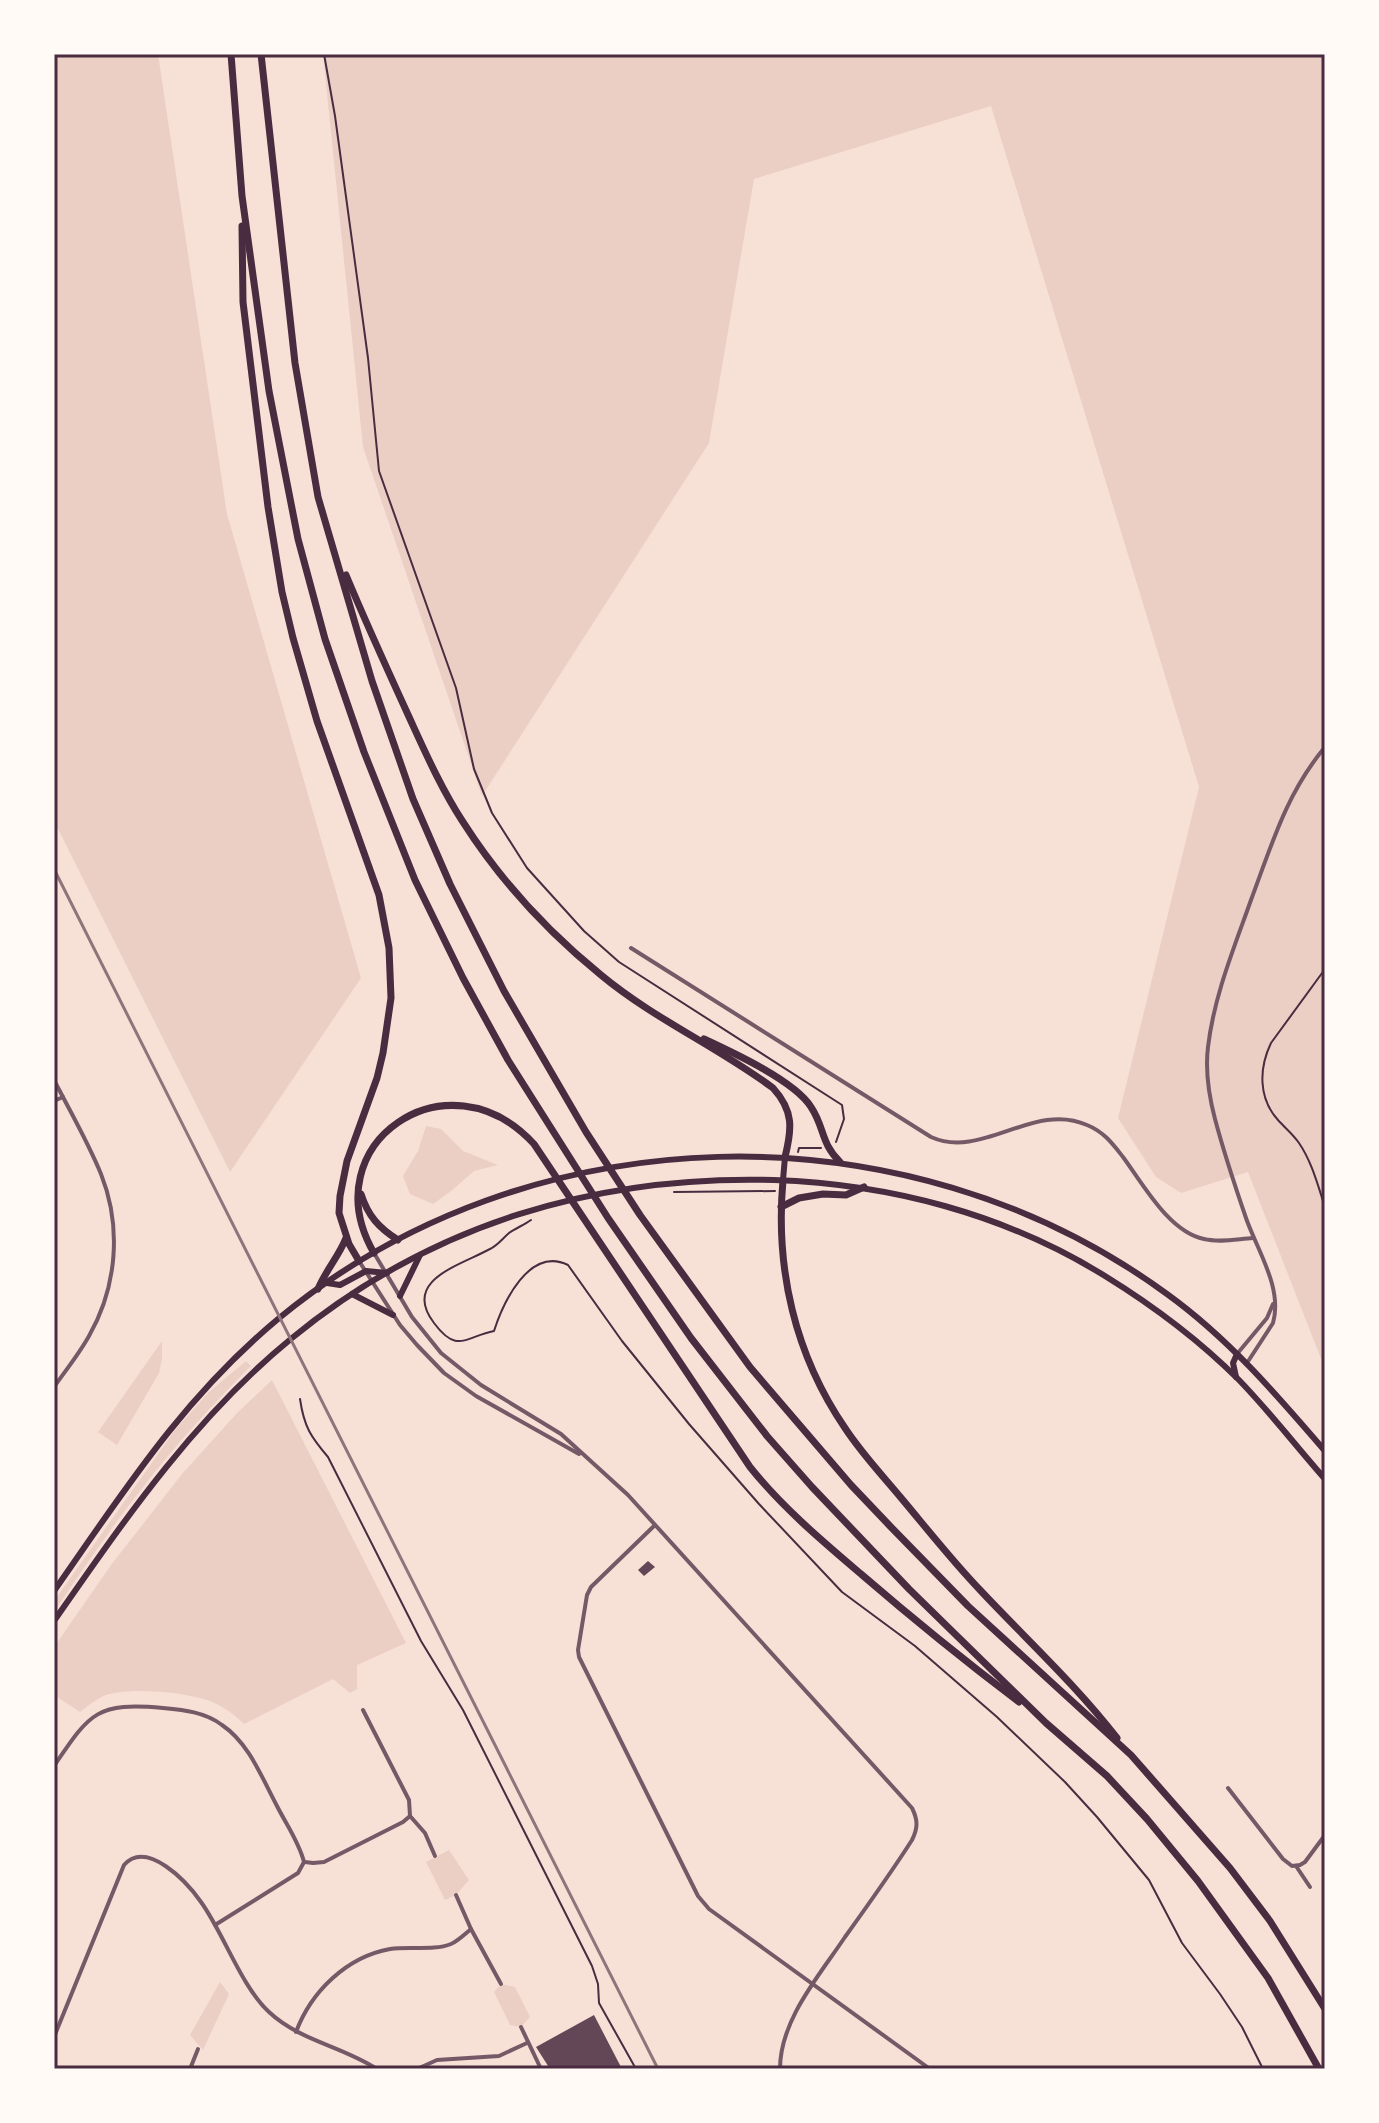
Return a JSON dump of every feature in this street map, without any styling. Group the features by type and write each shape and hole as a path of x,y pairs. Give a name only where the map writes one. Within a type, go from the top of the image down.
{"highway":[{"path":"231,54 242,196 269,391 298,539 325,639 382,801 415,880 456,965 508,1060 608,1218 691,1338 767,1436 909,1589 1046,1723 1107,1776 1147,1819 1198,1881 1268,1978 1319,2069"},
{"path":"261,54 295,363 318,497 372,681 413,799 450,884 504,991 632,1204 750,1367 851,1485 968,1606 1131,1755"},
{"path":"242,196 243,302 268,507 282,592 317,721 379,895 389,948 391,998 383,1053 343,1178 339,1213 351,1250 359,1261"},
{"path":"332,543 444,788 490,862 529,908 571,950 623,992 763,1081 781,1097 791,1123 785,1157"},
{"path":"673,1024 752,1064 800,1094 813,1109 829,1150 840,1162"},
{"path":"374,1253 360,1217 359,1188 365,1164 375,1145 391,1127 418,1111 450,1105 492,1113 519,1129 534,1144 763,1484 803,1525 934,1637 1046,1723"},
{"path":"783,1180 782,1252 792,1311 813,1372 837,1417 955,1563 1074,1687 1230,1868 1270,1921 1325,2009"},
{"path":"781,1207 799,1198 823,1194 846,1195 864,1187"},
{"path":"359,1188 375,1222 398,1240"},
{"path":"318,1289 346,1237"}],"main road":[{"path":"54,1591 163,1437 207,1386 256,1338 299,1302 359,1261 464,1209 530,1186 633,1163 698,1156 785,1157 840,1162 921,1178 962,1190 1044,1223 1112,1258 1166,1293 1247,1363 1325,1451"},
{"path":"783,1180 785,1157"},
{"path":"54,1621 152,1484 202,1425 266,1360 310,1324 372,1281 468,1233 544,1206 646,1185 714,1179 783,1180 864,1187 935,1202 1039,1241 1100,1273 1159,1312 1236,1377 1325,1479"},
{"path":"400,1296 420,1255"},
{"path":"327,1283 340,1285 366,1271 387,1273"},
{"path":"352,1294 393,1315"},
{"path":"1236,1377 1233,1363 1237,1354"},
{"path":"1236,1377 1247,1363"}],"street":[{"path":"1247,1363 1273,1323 1275,1297 1215,1121 1208,1084 1208,1049 1221,987 1272,840 1292,795 1325,747"},
{"path":"631,948 931,1137 952,1143 973,1141 1043,1120 1075,1120 1094,1128 1110,1140 1166,1215 1180,1228 1196,1237 1210,1240 1253,1238"},
{"path":"54,1080 102,1177 113,1220 114,1250 110,1282 96,1321 54,1387"},
{"path":"54,1101 63,1097"},
{"path":"374,1253 417,1325 449,1361 481,1385 561,1434 628,1495 916,1815 917,1831 912,1840 797,2010 786,2035 780,2069"},
{"path":"359,1261 393,1315 426,1355 464,1388 584,1457"},
{"path":"1237,1354 1267,1318 1275,1297"},
{"path":"654,1526 591,1587 587,1595 579,1657 698,1896 709,1909 930,2069"},
{"path":"54,1766 88,1721 116,1707 131,1705 184,1710 206,1716 223,1725 251,1758 304,1862"},
{"path":"363,1710 409,1800 410,1816 425,1833 435,1856"},
{"path":"1228,1788 1290,1865 1305,1862 1325,1835"},
{"path":"304,1862 324,1862 410,1816"},
{"path":"55,2032 124,1865 131,1858 139,1856 150,1858 187,1884 203,1904 266,2009 296,2032 352,2054 377,2069"},
{"path":"215,1925 298,1873 304,1862"},
{"path":"1296,1866 1310,1887"},
{"path":"456,1895 501,1984"},
{"path":"296,2032 320,1990 346,1967 389,1949 451,1944 471,1929"},
{"path":"521,2027 541,2069"},
{"path":"417,2069 445,2059 499,2056 527,2043"},
{"path":"190,2069 198,2049"}],"path":[{"path":"324,54 366,345 379,471 456,688 474,769 492,813 527,868 584,931 619,962 842,1105 844,1119 836,1146"},
{"path":"1325,969 1271,1043 1262,1074 1267,1104 1300,1144 1311,1165 1325,1207"},
{"path":"799,1148 818,1148"},
{"path":"668,1192 774,1191"},
{"path":"537,1217 511,1232 494,1247 433,1280 424,1302 426,1312 438,1329 459,1342 494,1331 505,1302 531,1270 551,1261 568,1265 622,1341 689,1424 842,1592 915,1646 988,1708 1097,1817 1149,1880 1182,1943 1242,2027 1263,2069"},
{"path":"300,1399 310,1436 328,1457 421,1641 463,1710 592,1966 598,1984 599,2003 636,2069"}],"shaded area":[{"path":"54,54 158,54 227,514 361,978 230,1172 54,821"},
{"path":"323,54 1325,54 1325,1369 1248,1172 1181,1193 1156,1177 1118,1118 1199,787 991,106 754,179 709,443 482,796 363,447"},
{"path":"426,1126 441,1129 463,1151 498,1165 474,1171 433,1204 410,1194 403,1176 418,1151"},
{"path":"162,1341 159,1373 117,1445 98,1432"},
{"path":"246,1361 251,1366 157,1470 109,1532 54,1612 54,1601 175,1430 209,1392"},
{"path":"272,1380 406,1643 357,1665 357,1689 350,1693 333,1679 244,1724 227,1710 207,1700 157,1692 129,1691 106,1695 80,1712 54,1695 54,1647 111,1565 182,1474 237,1413"},
{"path":"449,1850 469,1880 456,1895 445,1900 426,1862"},
{"path":"220,1982 229,1994 203,2050 190,2035"},
{"path":"501,1984 515,1987 530,2017 521,2027 510,2025 494,1992"}],"building":[{"path":"648,1561 655,1567 644,1576 638,1570"},
{"path":"594,2015 622,2069 550,2069 536,2047"}],"railway":[{"path":"54,869 658,2069"}]}
